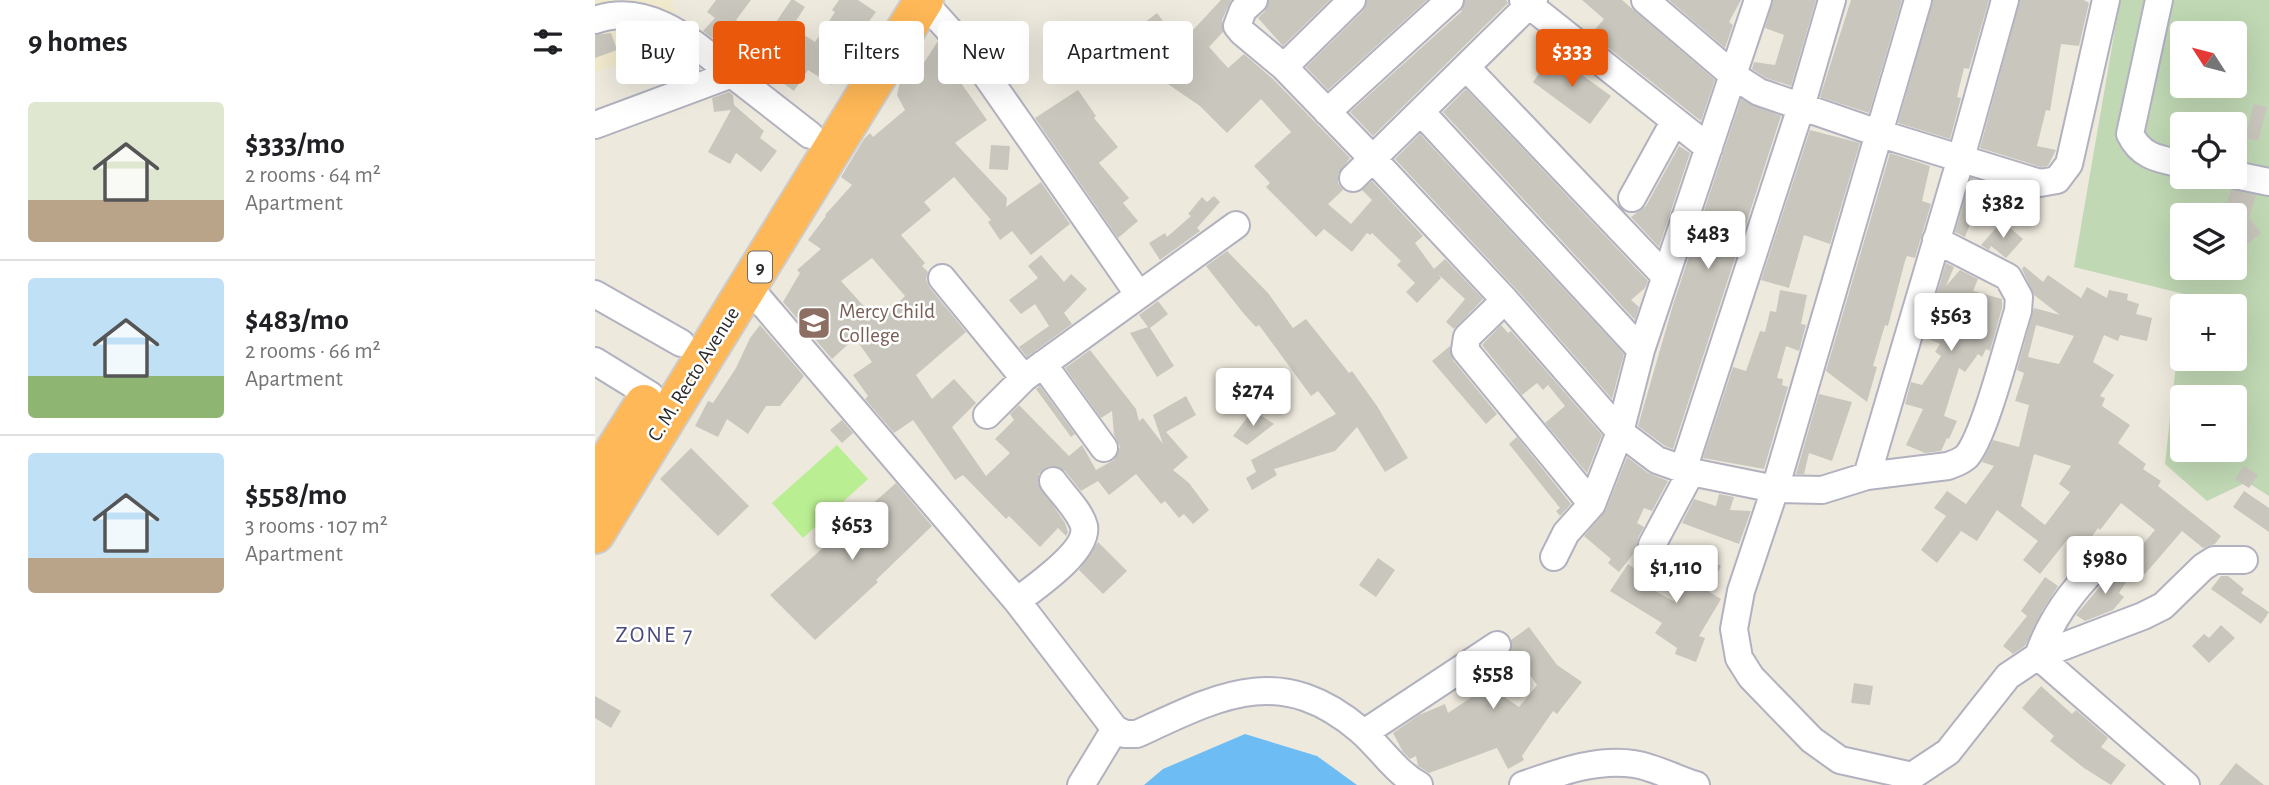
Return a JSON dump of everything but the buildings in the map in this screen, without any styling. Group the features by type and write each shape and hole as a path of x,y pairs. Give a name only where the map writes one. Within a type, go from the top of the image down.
{"highway":[{"name":"C. M. Recto Avenue","path":"595,482 810,135 913,0"},
{"name":"C. M. Recto Avenue","path":"595,534 748,286 913,0"}],"street":[{"path":"913,0 974,58 1139,295"},
{"path":"1254,0 1238,18 1237,26 1284,67 1373,159 1505,300 1620,432 1657,460 1687,471 1775,489 1822,490 1867,476 1948,466 1968,455 1980,431 2018,311 2019,297 2008,277 1936,240"},
{"path":"1284,67 1352,0"},
{"path":"1327,112 1450,0"},
{"path":"1645,0 1734,76 1759,92 1878,133 2040,183 2057,180 2069,164 2106,0"},
{"path":"1554,557 1566,533 1592,504 1620,432 1641,350 1758,0"},
{"path":"1652,545 1687,471 1832,0"},
{"path":"1918,0 1775,489 1741,591 1734,629 1739,659 1751,677 1790,720 1840,760 1912,776 1948,752 2008,676 2038,656 2153,611 2176,595 2203,567 2214,560 2243,560"},
{"path":"1867,476 2005,0"},
{"path":"2159,0 2130,134 2141,151 2153,158 2170,162"},
{"path":"1353,178 1467,68 1529,2 1709,148"},
{"path":"613,13 663,25 698,44 713,57"},
{"path":"1467,68 1665,276"},
{"path":"595,125 713,81"},
{"path":"745,84 810,135"},
{"path":"1422,113 1641,350"},
{"path":"1632,198 1674,122"},
{"path":"2247,177 2269,182"},
{"path":"987,415 1034,371 1235,225"},
{"path":"942,278 1034,371 1104,448"},
{"path":"748,286 1017,601 1115,729 1125,734 1136,734 1235,693 1261,690 1307,697 1327,705 1364,733 1400,771 1419,785"},
{"path":"595,294 681,343"},
{"path":"1505,300 1467,337 1465,351 1592,504"},
{"path":"595,361 649,394"},
{"path":"1017,601 1050,575 1082,540 1085,530 1082,521 1053,481"},
{"path":"2038,656 2056,615 2071,592 2098,565"},
{"path":"1364,733 1497,645"},
{"path":"2038,656 2186,785"},
{"path":"1081,785 1115,729"},
{"path":"1523,785 1572,769 1606,763 1635,764 1696,785"}],"shaded area":[{"path":"595,0 671,0 675,11 668,21 616,21 616,65 595,73"}],"green space":[{"path":"2120,0 2269,0 2269,496 2247,482 2207,501 2165,464 2170,419 2170,462 2247,462 2247,385 2174,385 2175,371 2247,371 2247,294 2184,294 2074,267"},
{"path":"837,445 868,479 803,538 772,503"}],"water":[{"path":"1245,734 1317,756 1357,785 1144,785 1163,769"}],"place":[{"name":"Mercy Child College","path":"814,323"}],"district":[{"name":"ZONE 7","path":"655,634"}]}
